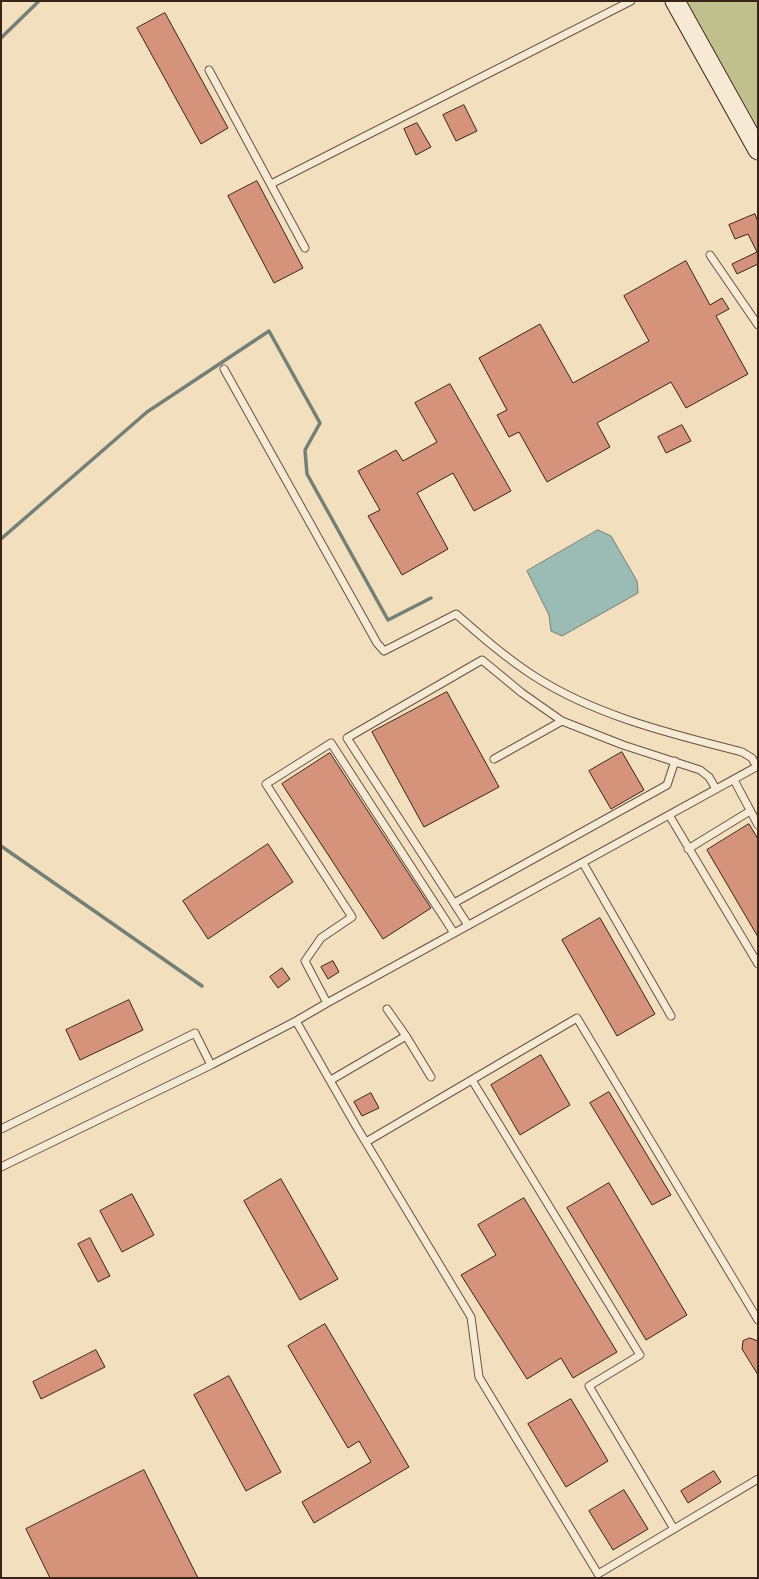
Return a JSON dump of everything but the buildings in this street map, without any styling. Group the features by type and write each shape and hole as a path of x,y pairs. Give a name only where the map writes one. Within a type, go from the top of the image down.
{"main road":[{"path":"675,1 758,150"}],"lane":[{"path":"271,184 631,1"},
{"path":"210,70 305,248"},
{"path":"710,255 758,325"},
{"path":"1,1167 211,1065 296,1021 758,766 752,758 742,752 678,735 623,718 581,701 536,677 501,654 456,614 384,650 377,643 224,369"},
{"path":"468,925 347,738 482,660 522,694 562,721 623,745 700,770 708,777 716,789"},
{"path":"494,759 562,721"},
{"path":"327,1003 305,961 321,938 352,917 266,784 331,743 454,933"},
{"path":"454,903 667,786 675,761"},
{"path":"734,780 758,824"},
{"path":"688,849 750,811"},
{"path":"669,816 758,964"},
{"path":"583,863 671,1016"},
{"path":"387,1009 406,1036 431,1077"},
{"path":"366,1142 577,1018 758,1320"},
{"path":"296,1021 366,1142 471,1317 479,1377 598,1574 758,1479"},
{"path":"1,1129 195,1033 211,1065"},
{"path":"330,1080 406,1036"},
{"path":"472,1080 640,1355 589,1386 674,1529"}],"green space":[{"path":"687,1 758,1 758,128"}],"water":[{"path":"598,530 611,536 637,581 638,593 562,636 551,631 549,615 527,571"}],"waterway":[{"path":"1,38 39,1"},
{"path":"1,539 147,412 269,331 320,423 305,450 307,474 388,620 431,598"},
{"path":"1,846 202,986"}]}
